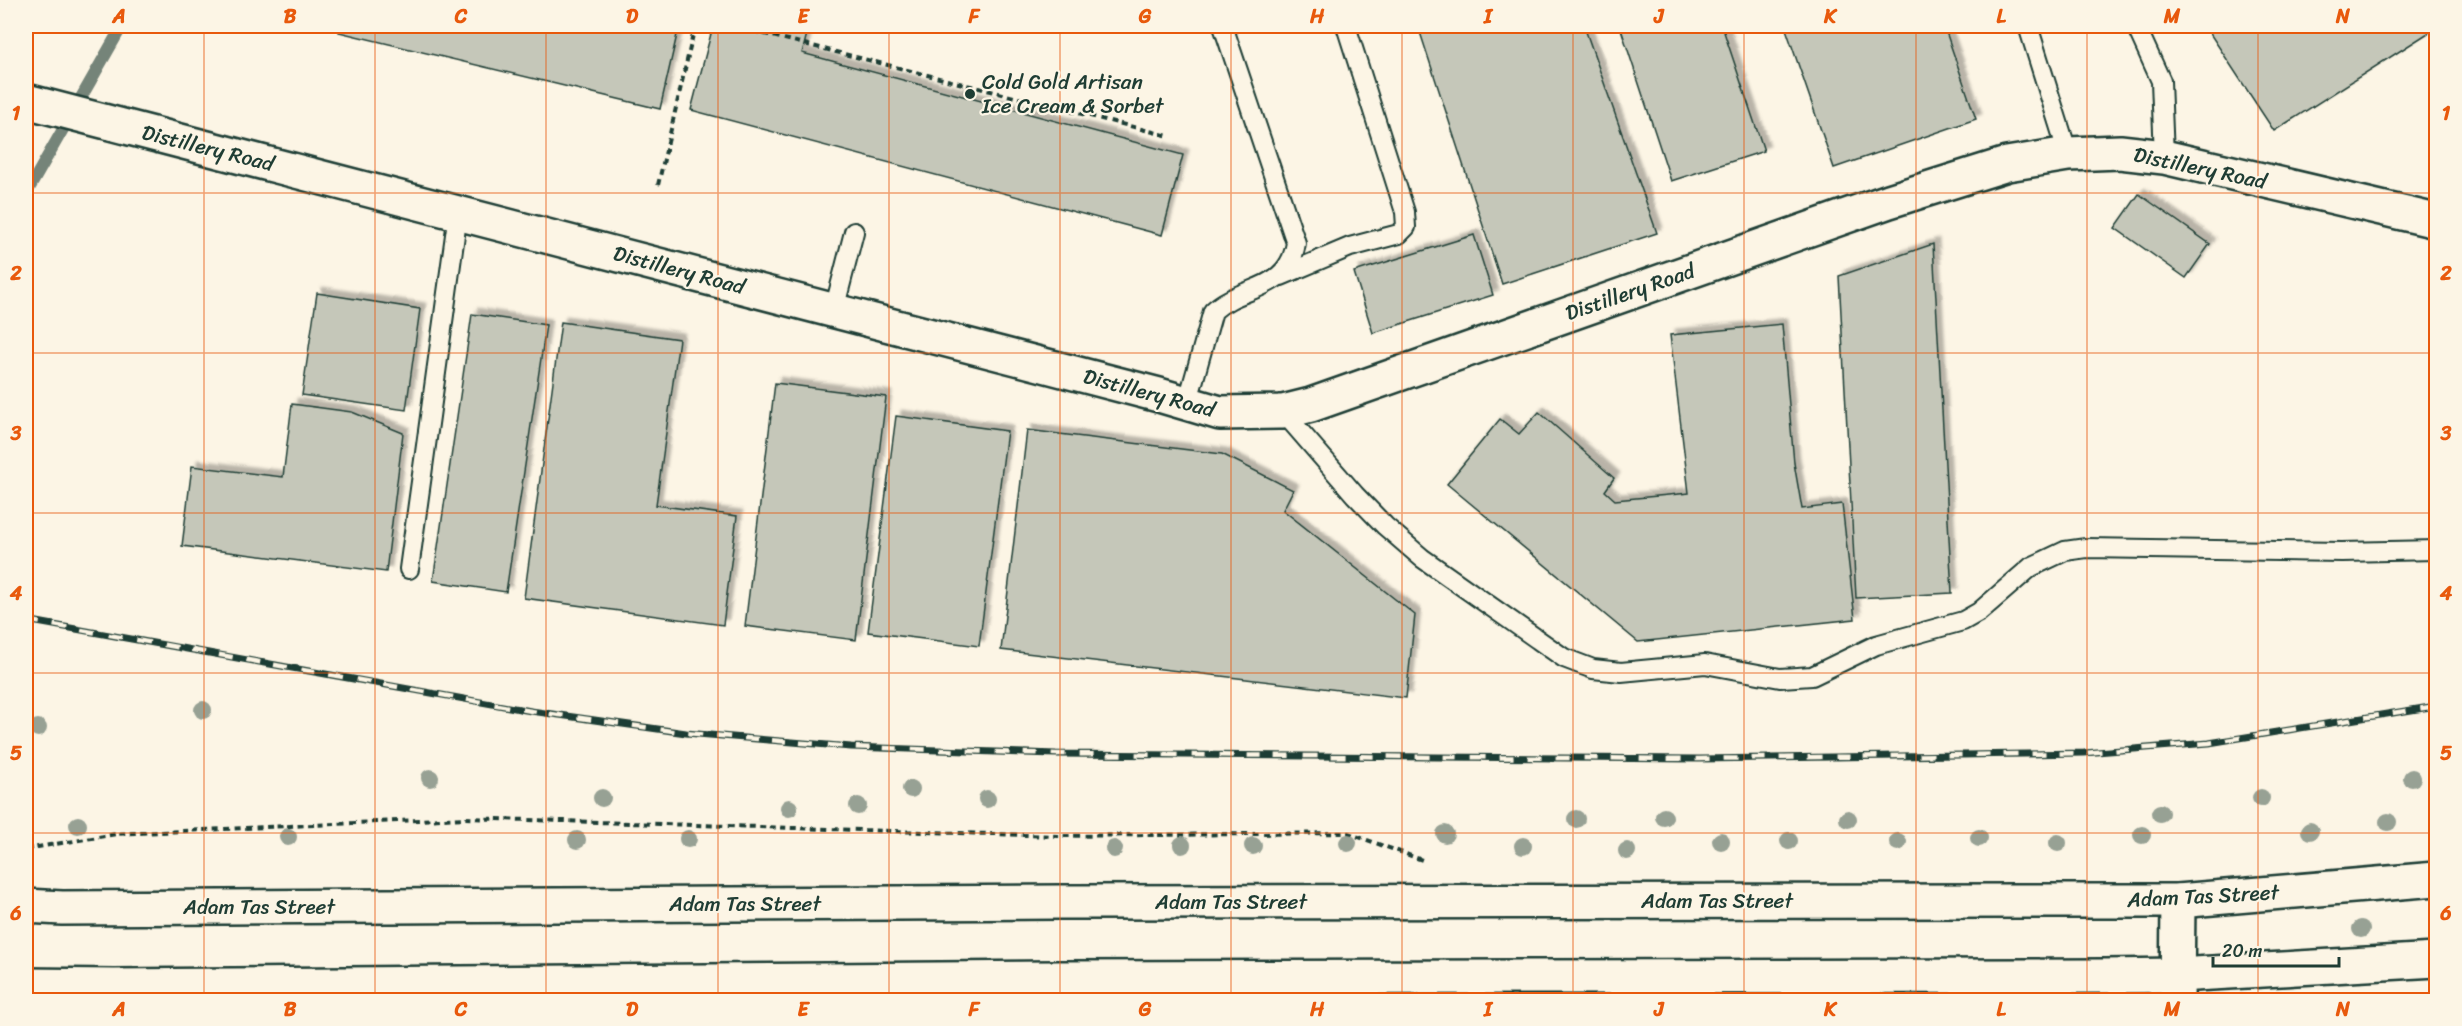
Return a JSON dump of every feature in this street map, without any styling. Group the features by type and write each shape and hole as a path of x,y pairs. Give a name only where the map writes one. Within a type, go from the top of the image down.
{"main road":[{"name":"Distillery Road","path":"26,101 834,310 1220,414 1283,412 1311,405 1889,201 2007,164 2068,154 2120,152 2164,157 2436,221"},
{"name":"Adam Tas Street","path":"26,906 74,908 1048,902 2178,901 2436,879"},
{"path":"2177,988 2178,901"},
{"path":"26,985 760,990 2177,988 2436,960"}],"lane":[{"path":"1223,26 1296,243 1294,256 1274,280"},
{"path":"1187,404 1213,311 1224,300 1263,287 1350,247 1399,234 1406,227 1405,212 1346,26"},
{"path":"2028,26 2068,154"},
{"path":"2136,26 2161,81 2164,157"},
{"path":"409,569 458,213"},
{"path":"834,310 854,232"},
{"path":"1283,412 1363,502 1422,558 1564,658 1593,669 1611,671 1705,664 1780,678 1812,676 1876,645 1963,621 1979,612 2031,567 2065,551 2086,548 2342,552 2436,550"}],"path":[{"path":"658,185 694,26"},
{"path":"733,26 1169,136"},
{"path":"26,849 116,834 464,818 1058,836 1348,833 1425,861"}],"building":[{"path":"341,26 679,26 660,109 339,32"},
{"path":"713,26 809,26 802,53 1183,155 1162,235 691,110"},
{"path":"1418,26 1584,26 1657,233 1502,284"},
{"path":"1620,26 1722,26 1764,151 1671,181"},
{"path":"1785,26 1944,26 1976,119 1834,168"},
{"path":"2205,26 2436,26 2436,28 2274,131"},
{"path":"2139,194 2210,244 2186,278 2115,228"},
{"path":"1474,235 1493,295 1373,333 1354,272"},
{"path":"1933,244 1952,593 1856,598 1839,276"},
{"path":"317,293 420,309 406,410 302,395"},
{"path":"472,314 546,325 506,592 433,581"},
{"path":"561,322 679,339 656,505 737,516 723,625 524,598"},
{"path":"1782,324 1794,463 1802,509 1842,504 1855,619 1638,642 1447,484 1500,419 1519,434 1539,412 1614,478 1605,491 1615,500 1689,493 1670,335"},
{"path":"775,383 886,397 856,640 745,626"},
{"path":"292,404 352,412 403,433 386,572 182,546 192,466 283,477"},
{"path":"896,416 1007,431 979,646 868,632"},
{"path":"1027,430 1222,454 1293,490 1283,510 1415,615 1406,698 1001,650"}],"waterway":[{"path":"26,194 122,26"}],"railway":[{"path":"26,620 531,711 686,733 851,747 1056,754 1699,759 2084,753 2209,743 2436,706"}],"place":[{"name":"Cold Gold Artisan Ice Cream & Sorbet","path":"970,94"}]}
